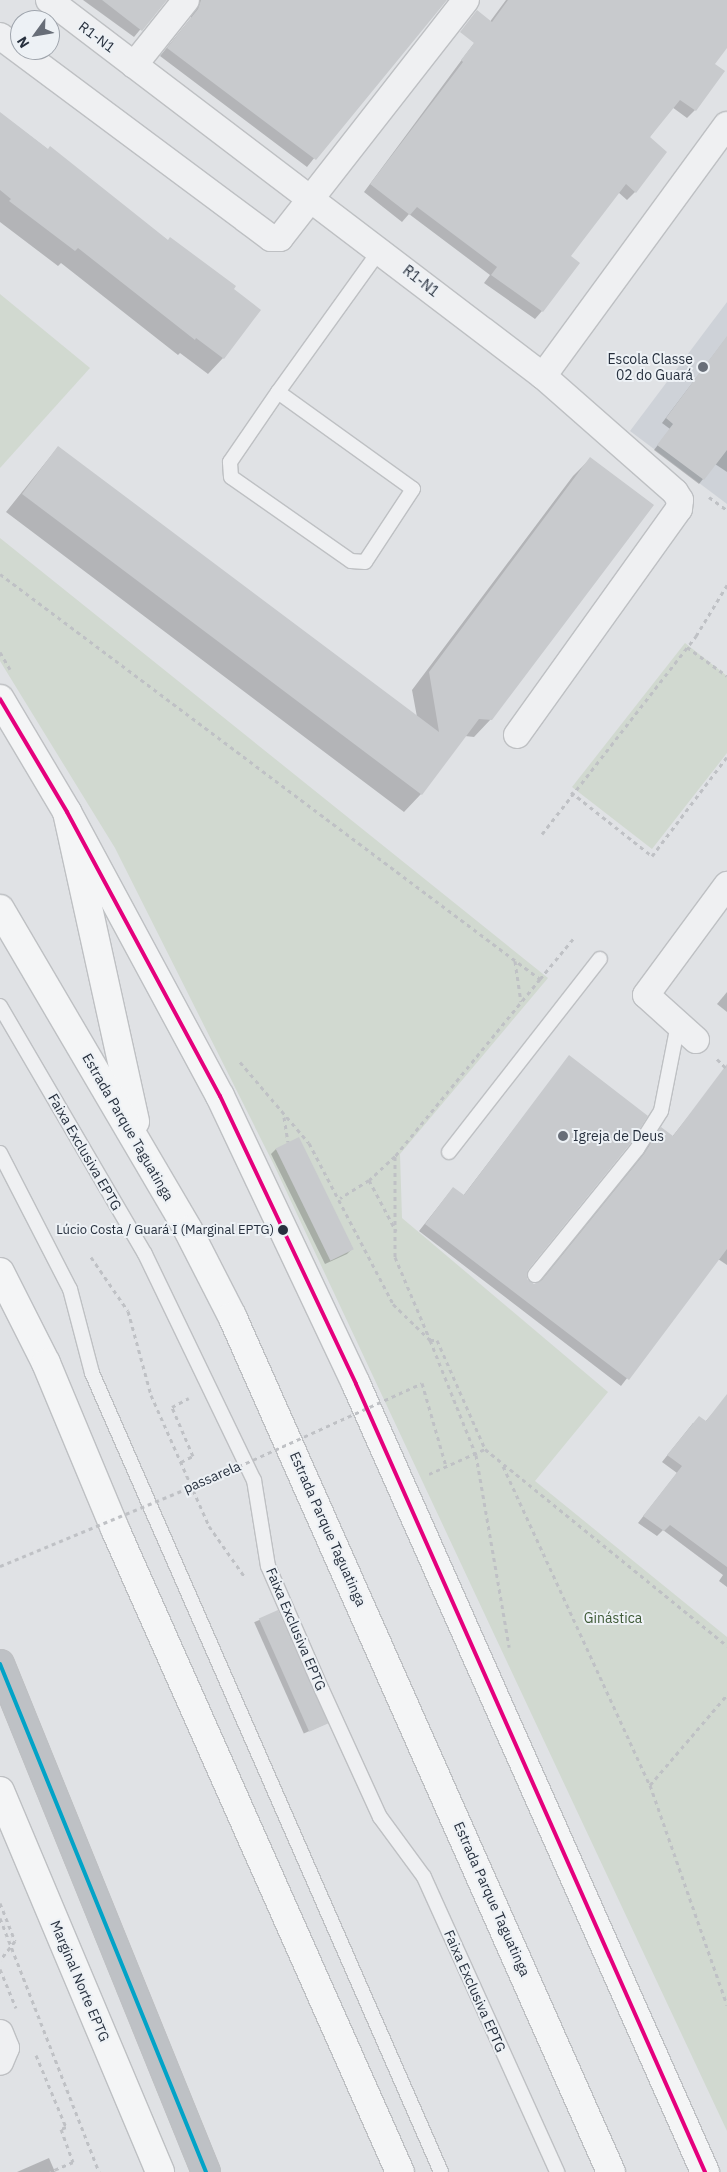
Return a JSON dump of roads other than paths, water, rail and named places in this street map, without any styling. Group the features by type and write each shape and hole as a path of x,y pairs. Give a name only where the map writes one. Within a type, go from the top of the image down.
{"main road":[{"path":"0,699 67,812 220,1096 401,1487 705,2172"},
{"path":"67,812 141,1148"},
{"name":"Estrada Parque Taguatinga","path":"0,909 141,1148 232,1316 611,2172"},
{"path":"0,1272 46,1363 115,1529 400,2172"},
{"path":"0,1664 206,2172"},
{"name":"Marginal Norte EPTG","path":"0,1791 160,2172"}],"street":[{"name":"R1-N1","path":"49,0 313,198 543,376 675,492 680,500 679,509 517,735"},
{"path":"134,65 186,0"},
{"path":"0,36 270,238 280,238 287,232 466,0"},
{"path":"543,376 727,125"},
{"path":"687,1032 646,995 727,885"},
{"path":"0,2033 6,2048 0,2062"}],"lane":[{"path":"278,392 414,489 364,562 351,561 231,477 230,462 278,392 380,250"},
{"path":"449,1152 600,959"},
{"name":"Faixa Exclusiva EPTG","path":"0,1006 145,1254 254,1480 268,1566 322,1690 380,1817 424,1877 557,2172"},
{"path":"535,1275 637,1149 661,1111 687,1032"},
{"path":"0,1153 70,1289 92,1373 441,2172"}],"place":[{"name":"Escola Classe 02 do Guará","path":"703,367"},
{"name":"Igreja de Deus","path":"563,1136"},
{"name":"Lúcio Costa / Guará I (Marginal EPTG)","path":"283,1230"}],"park label":[{"name":"Ginástica","path":"613,1618"}]}
